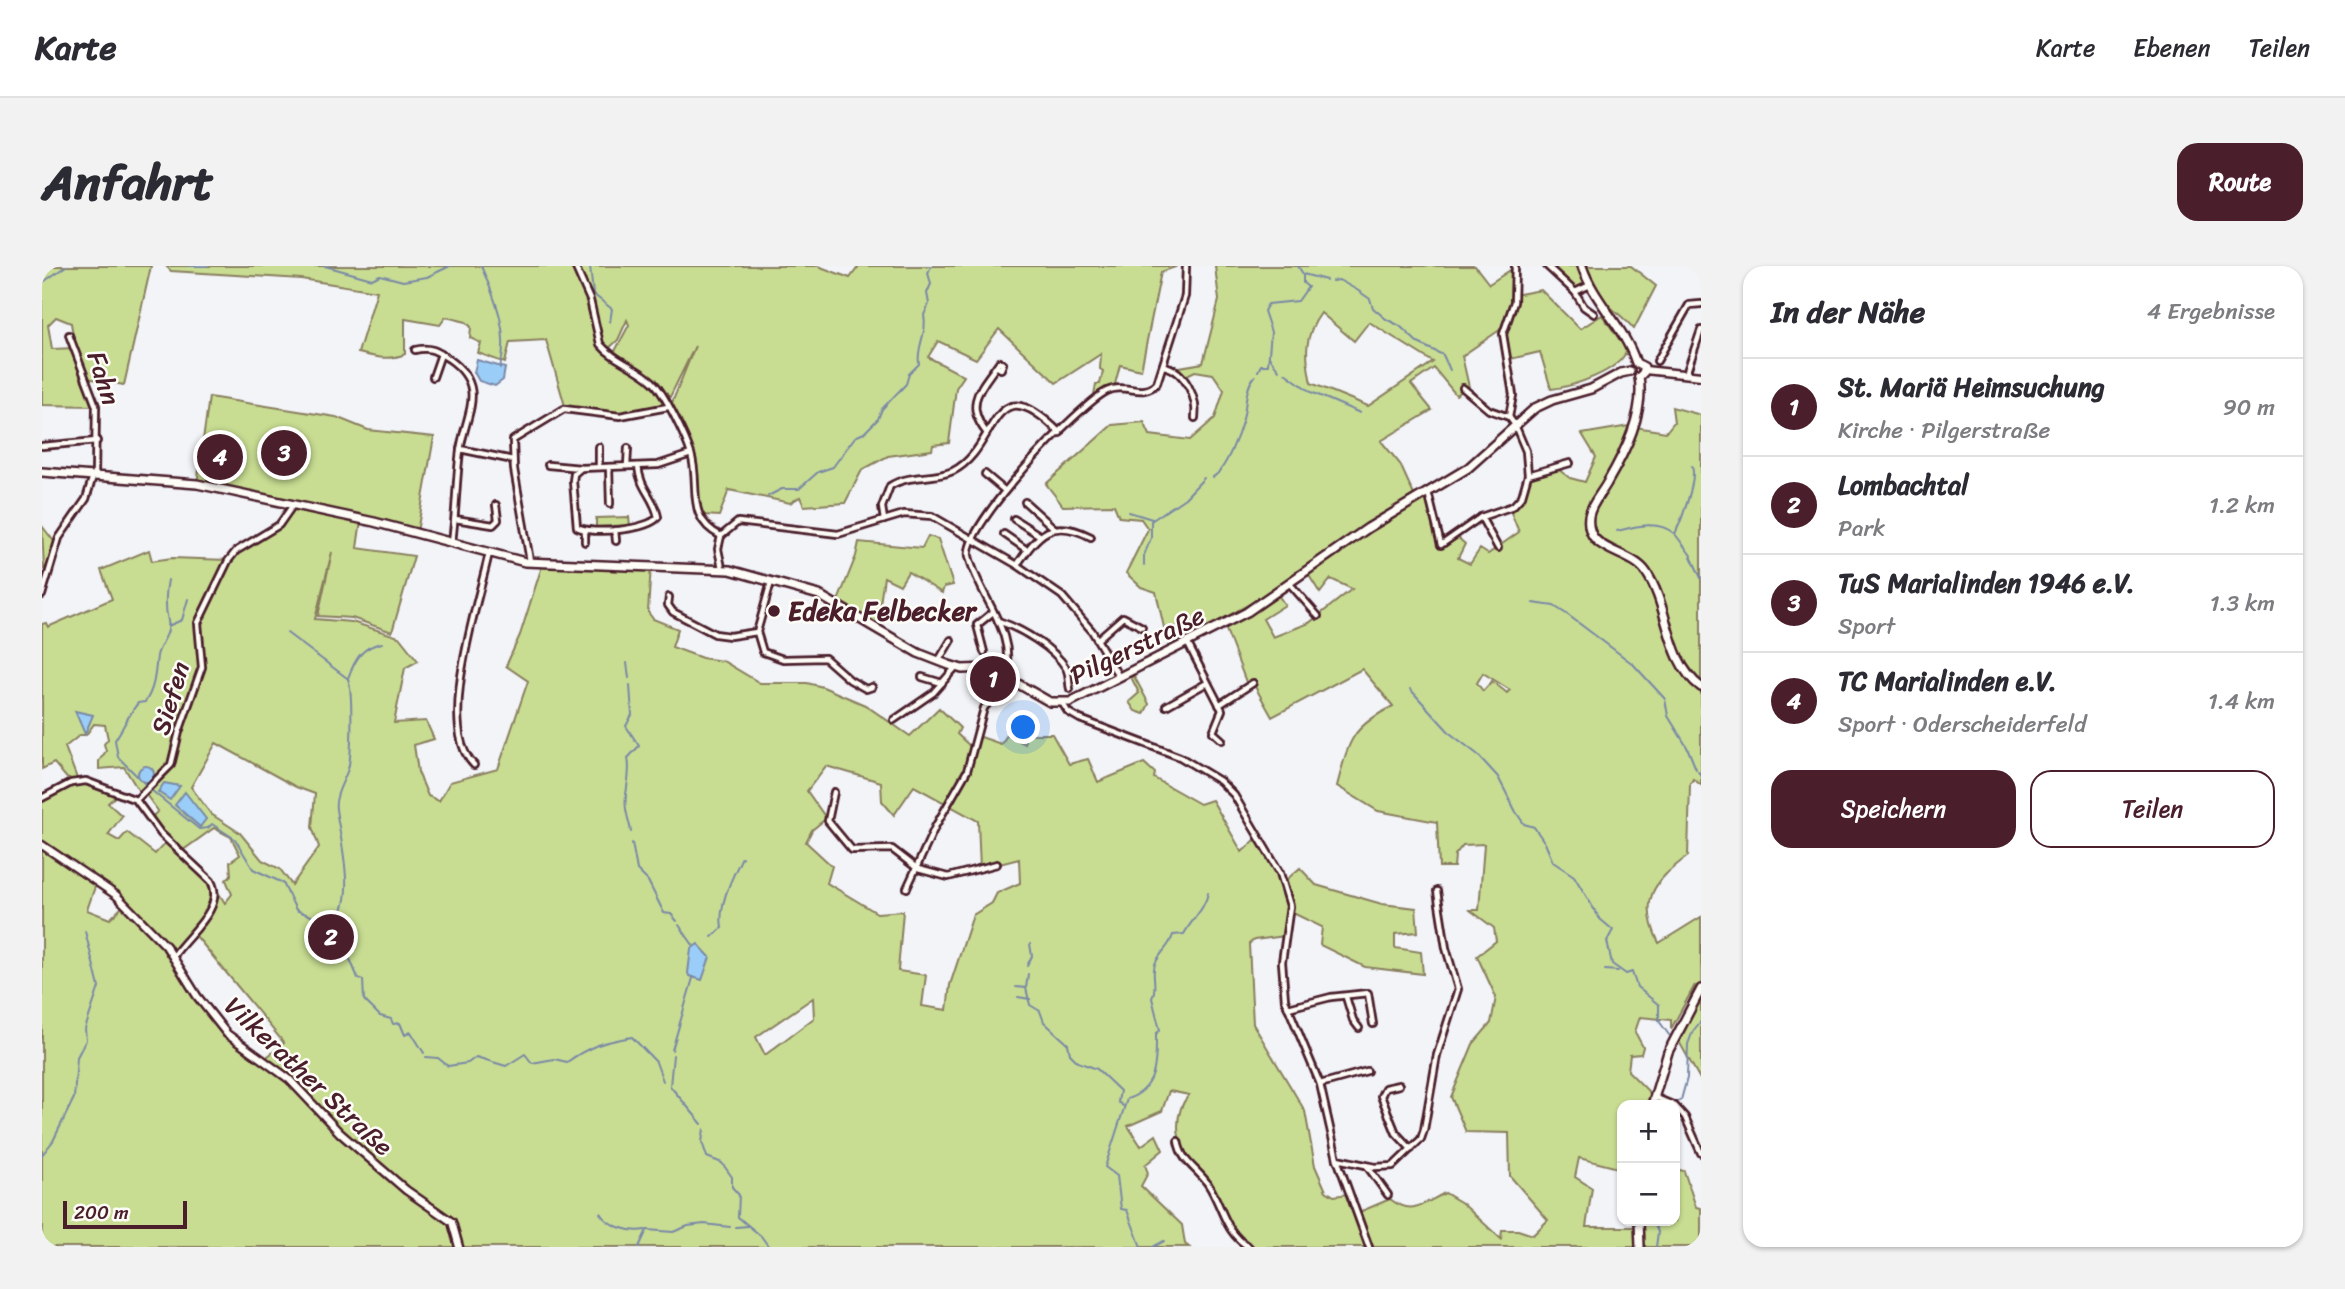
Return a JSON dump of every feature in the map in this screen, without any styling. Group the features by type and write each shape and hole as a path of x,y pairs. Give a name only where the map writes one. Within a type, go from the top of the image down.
{"main road":[{"path":"1582,266 1590,285 1620,328 1636,363"},
{"path":"1636,363 1641,363 1645,370 1639,377 1641,397 1636,421 1613,473 1591,510 1589,527 1599,544 1636,561 1648,574 1682,665 1701,687"},
{"path":"1636,363 1630,371 1639,377"},
{"name":"Pilgerstraße","path":"42,472 179,482 293,505 530,562 722,568 827,599 938,661 955,668 990,668 1047,701 1063,704 1188,645 1290,584 1368,528 1468,468 1515,425 1551,400 1591,389 1630,371"},
{"path":"1653,1100 1668,1052 1701,989"},
{"path":"1639,1226 1640,1247"}],"street":[{"path":"575,266 590,300 600,344 653,383 691,454 695,507 708,527 721,536"},
{"path":"908,888 935,827 967,771 984,711 1006,677 1009,662 997,620 969,555 975,540 1004,490 1087,405 1110,390 1150,390 1158,380 1188,286 1186,266"},
{"path":"1509,417 1513,395 1503,334 1514,302 1515,266"},
{"path":"1547,266 1575,292 1584,307 1594,314"},
{"path":"1575,292 1590,285"},
{"path":"1657,360 1689,305 1701,304"},
{"path":"1686,374 1701,330"},
{"name":"Fahn","path":"42,595 59,538 86,499 94,475 96,406 69,335"},
{"path":"415,350 431,349 442,354 464,372 472,395 472,407 460,449 452,542"},
{"path":"433,377 442,354"},
{"path":"986,432 978,417 978,395 983,380 996,366"},
{"path":"1164,366 1174,371 1191,391 1197,405 1195,418"},
{"path":"1645,370 1701,376"},
{"path":"1428,492 1441,545 1481,517 1516,503 1528,475 1525,451 1515,425 1509,417 1493,413 1463,388"},
{"path":"884,520 882,507 890,486 953,471 968,458 1002,412 1020,405 1035,410 1060,432"},
{"path":"530,562 513,460 513,440 564,409 620,416 668,407"},
{"path":"42,446 97,441"},
{"path":"599,447 599,467"},
{"path":"627,466 628,448"},
{"path":"460,449 513,460"},
{"path":"548,465 581,468 658,465 691,454"},
{"path":"1528,475 1570,463"},
{"path":"581,468 576,471 573,481 577,527 585,530 615,530 652,522 658,517 654,503 641,485 638,466"},
{"path":"609,467 610,504"},
{"path":"985,474 1004,490"},
{"path":"1025,502 1054,528"},
{"name":"Siefen","path":"136,800 171,765 179,732 202,667 198,623 228,561 236,551 279,525 293,505"},
{"path":"455,519 492,525 498,520 496,505"},
{"path":"722,568 718,549 721,536 738,522 838,534 904,514 926,514 1017,565 1062,596 1098,639 1119,678"},
{"path":"1481,517 1498,548"},
{"path":"1014,519 1039,536"},
{"path":"1017,565 1039,536 1054,528 1071,528 1091,537"},
{"path":"585,530 585,542"},
{"path":"615,530 616,541"},
{"path":"1004,534 1027,550"},
{"path":"474,765 467,757 463,743 457,691 489,552"},
{"path":"772,581 757,632 758,644 766,654 783,659 825,658 854,683 866,689 872,687"},
{"path":"1290,584 1318,616"},
{"path":"668,597 668,605 673,612 715,634 730,636 757,632"},
{"path":"984,652 977,628 993,612"},
{"path":"1098,639 1123,617 1131,618 1143,627"},
{"path":"997,620 1014,627 1058,659 1068,671 1070,689"},
{"path":"938,661 951,640"},
{"path":"1188,645 1219,705 1222,714 1213,732 1222,740"},
{"path":"894,720 943,684 955,668"},
{"path":"922,677 943,684"},
{"path":"1166,706 1207,683"},
{"path":"1219,705 1253,683"},
{"path":"1063,704 1068,712 1080,719 1180,757 1212,775 1234,795 1287,890 1290,913 1282,973 1288,1008 1320,1084 1337,1159 1369,1247"},
{"path":"42,798 71,783 86,781 136,800 161,834 206,876 215,890 212,909 173,957"},
{"path":"834,792 828,821 850,848 892,849 918,869 948,877 997,864"},
{"name":"Vilkerather Straße","path":"42,845 108,888 160,939 197,996 227,1034 289,1079 340,1133 406,1190 452,1222 459,1247"},
{"path":"1337,1159 1366,1165 1393,1166 1411,1149 1424,1129 1437,1055 1458,989 1446,947 1437,891"},
{"path":"1288,1008 1368,993 1373,1024"},
{"path":"1346,997 1353,1020 1359,1028"},
{"path":"1320,1084 1367,1072"},
{"path":"1399,1085 1385,1088 1381,1096 1396,1133 1411,1149"},
{"path":"1680,1112 1685,1117 1701,1153"},
{"path":"1178,1141 1183,1159 1206,1181 1222,1218 1249,1247"},
{"path":"1366,1165 1388,1195"}],"green space":[{"path":"42,266 151,266 124,385 87,378 96,406 42,405","holes":["56,317 71,323 75,348 52,349 48,325"]},
{"path":"166,266 818,266 850,278 859,266 1178,266 1161,272 1141,370 1120,365 1114,388 1093,400 1096,384 1100,384 1103,371 1100,369 1101,354 1056,383 999,329 976,359 938,341 928,357 964,376 956,388 949,443 933,445 932,450 888,456 862,470 845,503 804,506 800,497 790,503 729,490 719,516 704,515 700,508 694,454 675,416 672,403 695,346 668,401 656,382 614,353 629,325 627,320 618,340 606,351 652,384 664,403 661,407 620,415 565,406 546,340 510,342 505,363 478,353 481,343 470,338 471,327 466,322 446,317 440,325 405,319 405,354 387,358 371,356 358,353 377,291 301,279 171,271"},
{"path":"1215,266 1475,266 1489,284 1515,267 1514,295 1541,290 1580,329 1602,315 1627,350 1615,365 1594,377 1551,389 1540,352 1506,360 1504,327 1462,356 1469,387 1456,395 1434,368 1411,384 1432,410 1381,441 1400,464 1414,495 1253,602 1183,641 1177,626 1165,632 1156,592 1141,587 1126,573 1148,529 1141,519 1119,517 1114,505 1063,506 1046,484 1112,425 1144,422 1150,435 1190,440 1215,418 1224,390 1213,374 1195,371 1183,377 1174,368 1203,363 1219,300","holes":["1321,313 1354,341 1369,322 1433,362 1368,406 1311,383 1307,346 1311,330"]},
{"path":"1547,266 1631,266 1656,286 1634,329 1590,285 1575,292"},
{"path":"209,397 336,417 368,430 434,437 417,532 361,520 357,548 414,556 392,632 352,618 318,616 332,552 315,619 352,622 399,637 418,661 405,668 394,723 426,721 434,739 414,745 418,772 428,796 439,801 450,782 498,769 528,681 506,666 520,635 542,566 651,565 648,612 653,619 678,629 672,647 702,658 723,661 760,683 807,683 823,687 865,705 910,736 939,708 960,728 957,734 973,749 978,736 1001,744 1007,735 1025,744 1025,734 1052,734 1069,764 1088,759 1098,782 1144,763 1155,773 1154,778 1200,804 1212,800 1242,852 1257,838 1273,864 1285,893 1285,936 1254,940 1249,944 1253,1024 1305,1111 1315,1166 1326,1191 1334,1196 1348,1194 1355,1214 1390,1199 1405,1207 1411,1207 1424,1204 1445,1193 1462,1203 1501,1239 1502,1230 1518,1230 1533,1235 1548,1220 1510,1176 1509,1133 1466,1132 1451,1097 1473,1044 1491,1023 1496,997 1477,956 1496,941 1494,928 1470,910 1479,910 1484,844 1463,845 1455,855 1454,867 1439,867 1437,822 1378,811 1337,786 1353,737 1368,721 1393,706 1362,669 1272,717 1253,683 1246,682 1225,627 1278,595 1285,605 1263,619 1273,637 1309,623 1352,589 1331,579 1320,593 1308,574 1353,541 1424,497 1428,501 1441,545 1455,535 1465,544 1458,558 1470,564 1480,549 1488,554 1519,532 1510,510 1522,499 1530,476 1559,470 1570,478 1585,482 1596,457 1582,434 1629,426 1666,432 1674,422 1672,407 1701,415 1701,785 1693,779 1690,784 1688,856 1666,875 1652,893 1650,915 1659,943 1701,917 1701,1081 1677,1038 1695,985 1671,1029 1671,1020 1640,1017 1635,1032 1643,1047 1641,1054 1630,1055 1628,1071 1654,1097 1653,1100 1617,1100 1617,1168 1579,1158 1575,1177 1592,1188 1586,1227 1636,1227 1638,1247 1251,1247 1237,1236 1210,1187 1188,1162 1180,1143 1178,1122 1183,1103 1189,1095 1169,1091 1162,1111 1128,1126 1141,1146 1156,1135 1163,1150 1145,1165 1148,1173 1141,1186 1182,1225 1185,1244 1189,1247 42,1247 42,798 71,783 54,763 42,769 42,624 46,623 48,627 112,599 101,570 149,550 152,561 172,558 228,560 279,527 293,505 197,484","holes":["1483,673 1510,690 1507,693 1492,681 1483,691 1477,683","94,724 105,725 108,739 104,744 106,751 99,761 99,769 124,767 140,793 149,787 144,792 158,811 150,819 168,840 155,854 127,832 119,841 108,835 122,816 108,803 118,794 86,781 78,781 65,747 80,735 86,735","216,743 296,787 315,794 312,827 319,847 292,885 280,869 262,860 240,833 211,814 191,787","826,766 881,782 882,801 894,815 914,786 978,821 980,869 1019,859 1020,883 997,893 992,903 973,915 950,985 947,1010 922,1006 926,975 898,971 903,911 877,913 827,883 832,866 806,842 812,830 823,821 828,821 807,791","214,828 231,837 240,855 230,862 231,875 226,880 232,894 225,903 211,881 182,851","97,881 125,904 110,919 87,910","192,931 284,1043 262,1061 218,1023 173,957","813,998 814,1018 765,1055 756,1037"]},
{"path":"629,517 630,525 596,527 596,518"},
{"path":"42,526 56,544 51,563 44,569"},
{"path":"928,536 938,539 953,585 944,587 942,593 908,572 900,585 884,577 877,624 838,601 859,542 922,548"},
{"path":"1134,676 1149,704 1144,714 1135,711 1129,702 1139,693 1131,677"},
{"path":"1300,868 1316,885 1382,904 1416,908 1418,932 1395,934 1395,948 1421,952 1423,974 1365,967 1320,945 1322,927 1293,913 1286,880"},
{"path":"1680,1170 1684,1171 1696,1207 1701,1208 1701,1247 1643,1247 1641,1226 1680,1226"}],"water":[{"path":"477,360 505,368 503,380 495,386 479,381 474,372"},
{"path":"75,711 93,715 85,734"},
{"path":"143,766 149,766 154,774 152,780 143,782 138,777 138,771"},
{"path":"164,783 180,786 170,800 158,792"},
{"path":"185,792 206,819 200,827 175,805"},
{"path":"698,944 710,957 702,980 689,976 688,973 691,949"}],"waterway":[{"path":"42,283 66,266"},
{"path":"189,266 207,266"},
{"path":"325,266 372,279 380,275 403,281 427,277 450,266"},
{"path":"481,266 500,316 503,341 500,368"},
{"path":"590,266 593,294 612,309 610,322"},
{"path":"768,496 782,489 799,489 818,472 833,467 855,437 864,433 878,419 882,409 906,384 909,374 919,364 924,315 929,304 927,293 931,284 928,273 931,266"},
{"path":"1258,371 1261,365 1268,365 1271,332 1264,311 1268,304 1298,301 1308,287 1303,283 1303,274 1298,266"},
{"path":"1303,274 1326,280"},
{"path":"1332,281 1339,280 1370,299 1373,308 1386,319 1400,326 1418,343 1443,355 1450,370"},
{"path":"1269,357 1279,370"},
{"path":"1285,373 1311,392 1360,413"},
{"path":"1213,477 1223,467 1235,442 1243,419 1247,391 1255,376"},
{"path":"1692,466 1691,490 1675,534 1690,554 1701,578"},
{"path":"1144,565 1144,555 1151,538 1151,521 1185,498 1204,478"},
{"path":"1129,512 1152,519"},
{"path":"1617,531 1654,526 1675,534"},
{"path":"146,785 118,757 115,740 135,707 138,703 145,702 151,691 158,652 168,631 168,580"},
{"path":"168,626 182,620 188,599"},
{"path":"1533,603 1554,606 1633,664 1665,699 1668,716 1687,747 1696,769"},
{"path":"287,633 347,678"},
{"path":"348,678 360,655 382,643"},
{"path":"627,663 629,678"},
{"path":"348,679 351,709 349,762 336,804 344,853 346,889 339,916 329,923 343,957 350,959 358,978 363,980 364,1000 380,1016 391,1019 393,1024 400,1023 405,1035 411,1032 424,1053"},
{"path":"630,685 632,715 626,726 639,746 628,758 625,803 631,832"},
{"path":"1410,689 1451,734 1477,754 1498,777 1516,812 1524,824 1534,827 1553,862 1574,876 1600,919 1613,930 1607,941 1612,964 1626,974 1632,972 1637,987 1659,1005 1659,1021 1669,1035"},
{"path":"1698,771 1701,776"},
{"path":"151,790 199,829 208,828 212,824 235,839 253,869 283,883 296,910 329,923"},
{"path":"632,843 637,870 648,881 664,913 671,914 677,921"},
{"path":"712,937 722,928 724,901 742,857"},
{"path":"1141,1247 1127,1210 1121,1209 1117,1176 1105,1167 1127,1099 1145,1089 1153,1073 1156,1034 1160,1030 1152,998 1155,964 1173,935 1184,934 1208,893"},
{"path":"679,925 693,945"},
{"path":"42,1155 53,1141 74,1098 77,1057 86,1040 85,1029 99,987 85,931"},
{"path":"1027,966 1032,956 1030,944"},
{"path":"1605,970 1618,971"},
{"path":"1028,974 1026,988 1030,1005 1040,1011 1044,1022 1068,1044 1070,1054 1078,1062 1097,1069 1120,1091 1118,1102 1123,1106"},
{"path":"672,1050 693,978"},
{"path":"1016,987 1026,988"},
{"path":"1018,997 1030,999"},
{"path":"1680,1101 1687,1078 1688,1044 1701,1021"},
{"path":"426,1057 438,1058 448,1066 468,1063 476,1057 506,1066 525,1054 532,1063 554,1059 567,1062 598,1045 632,1037 656,1062 663,1081"},
{"path":"673,1055 670,1086 702,1124"},
{"path":"704,1129 702,1142 707,1157 722,1163 732,1177 732,1187 739,1195 738,1217 761,1236 769,1247"},
{"path":"600,1213 608,1222 620,1228 645,1230"},
{"path":"639,1247 647,1230 673,1232 704,1224 730,1227"},
{"path":"736,1227 748,1226"},
{"path":"1655,1226 1658,1232 1656,1247"},
{"path":"1153,1247 1164,1241"}],"place":[{"name":"TuS Marialinden 1946 e.V.","path":"284,453"},
{"name":"TC Marialinden e.V.","path":"220,457"},
{"name":"Edeka Felbecker","path":"774,611"},
{"name":"St. Mariä Heimsuchung","path":"993,679"},
{"name":"Lombachtal","path":"331,937"}]}
